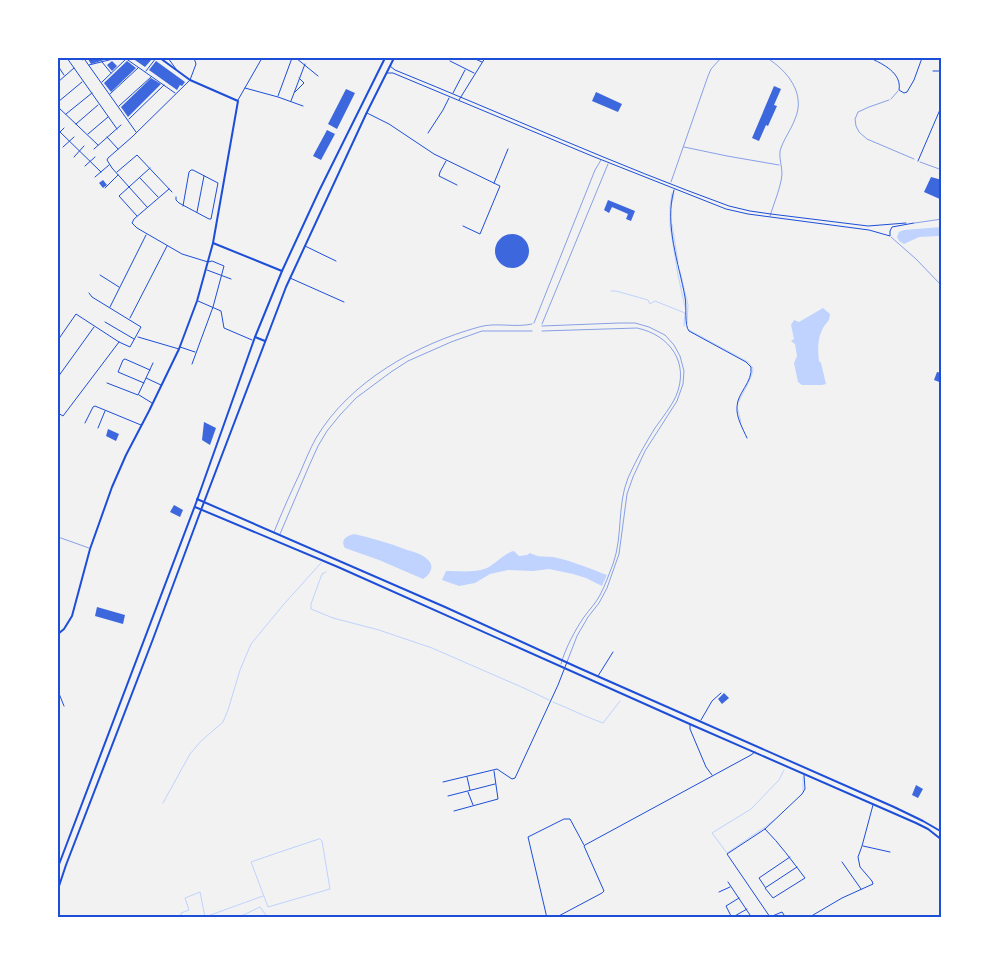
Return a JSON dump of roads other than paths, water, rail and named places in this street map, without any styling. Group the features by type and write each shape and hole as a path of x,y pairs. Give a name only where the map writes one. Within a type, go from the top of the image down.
{"main road":[{"path":"58,634 64,629 72,616 90,549 112,487 179,348 198,301 213,243 221,200 238,101 190,80 160,58"},
{"path":"58,867 197,500 254,341 282,271 319,191 386,58"},
{"path":"58,890 290,278 394,58"},
{"path":"213,243 282,271"},
{"path":"256,337 265,341"},
{"path":"197,500 436,603 918,818 942,832"},
{"path":"194,507 338,567 874,804 922,826 942,840"},
{"path":"182,540 189,542"}],"street":[{"path":"66,58 117,129"},
{"path":"89,65 117,58"},
{"path":"101,82 126,58 176,94"},
{"path":"146,71 156,58"},
{"path":"168,58 176,69"},
{"path":"148,208 107,161 190,80 196,64 194,58"},
{"path":"238,101 262,58"},
{"path":"278,97 292,58"},
{"path":"296,58 318,76"},
{"path":"473,58 482,62"},
{"path":"458,101 485,58"},
{"path":"870,58 883,64 896,74 900,85 899,90 904,93 907,92 914,80 922,58"},
{"path":"85,60 137,132"},
{"path":"450,61 475,74"},
{"path":"102,62 111,73"},
{"path":"290,101 305,64"},
{"path":"58,66 65,76"},
{"path":"389,66 547,134 729,206 771,214 868,226 914,223"},
{"path":"109,94 139,67"},
{"path":"58,82 74,68"},
{"path":"453,93 466,69"},
{"path":"933,71 942,71"},
{"path":"385,74 393,74 732,211 770,218 869,230 890,236 892,227 914,223"},
{"path":"118,106 152,76"},
{"path":"294,92 304,83 299,78"},
{"path":"58,102 83,81"},
{"path":"128,120 164,85"},
{"path":"244,88 303,106"},
{"path":"66,115 92,93"},
{"path":"428,133 450,98"},
{"path":"76,124 99,104"},
{"path":"918,161 942,105"},
{"path":"58,107 98,145"},
{"path":"367,112 389,124 434,154 500,186 480,234 463,226"},
{"path":"87,135 109,117"},
{"path":"94,149 121,125"},
{"path":"58,134 64,128"},
{"path":"58,130 101,172"},
{"path":"63,147 74,137"},
{"path":"108,137 118,149"},
{"path":"74,157 84,146"},
{"path":"494,183 508,149"},
{"path":"116,173 136,155 172,192"},
{"path":"86,166 95,157"},
{"path":"446,160 440,176 457,185"},
{"path":"95,177 109,165"},
{"path":"137,216 119,196 150,168"},
{"path":"176,197 177,202 183,206 211,219 218,184 194,170 190,171 183,206"},
{"path":"105,188 118,175"},
{"path":"197,213 204,176"},
{"path":"139,178 158,198"},
{"path":"169,189 137,216 132,223 137,228 187,256 224,265 213,307 192,364"},
{"path":"674,189 671,218 676,258 686,305 686,328 746,362 751,367 751,376 737,408 747,438"},
{"path":"216,199 221,200"},
{"path":"110,308 147,233"},
{"path":"129,319 167,245"},
{"path":"304,246 336,261"},
{"path":"206,270 231,279"},
{"path":"100,275 120,287"},
{"path":"290,278 344,302"},
{"path":"58,340 76,314 130,347 141,327 88,293"},
{"path":"198,301 221,311 224,328 254,341"},
{"path":"105,322 135,339"},
{"path":"58,377 94,326"},
{"path":"137,336 195,352"},
{"path":"58,414 63,416 119,342"},
{"path":"144,383 118,372 122,360 124,359 150,370"},
{"path":"138,395 153,363"},
{"path":"146,378 161,385"},
{"path":"107,383 153,403"},
{"path":"85,424 95,406 142,425"},
{"path":"98,428 105,411"},
{"path":"598,676 613,652"},
{"path":"443,782 498,769 512,779 515,778 567,662"},
{"path":"58,691 64,706"},
{"path":"700,721 712,701 721,693"},
{"path":"690,724 690,729 706,768 713,776"},
{"path":"584,846 753,755 755,752"},
{"path":"454,811 498,799 494,770"},
{"path":"786,918 782,912 769,917 727,854 765,829 802,794 805,789 804,774"},
{"path":"467,776 473,806"},
{"path":"448,796 496,784"},
{"path":"808,918 842,898 872,885 873,883 858,864 858,857 874,804"},
{"path":"547,918 528,837 564,819 570,819 604,890 602,893 555,918"},
{"path":"765,829 782,846 790,857 805,878 773,898 758,878 790,857"},
{"path":"862,846 890,852"},
{"path":"842,862 862,889"},
{"path":"765,888 797,867"},
{"path":"728,882 752,918"},
{"path":"720,892 731,886"},
{"path":"739,898 726,906 731,916 747,910"}],"lane":[{"path":"670,184 708,76 711,69 721,58"},
{"path":"767,58 778,65 789,77 798,98 797,114 780,152 782,177 770,218"},
{"path":"891,99 899,90"},
{"path":"684,147 781,165"},
{"path":"273,533 316,439 336,412 355,392 385,369 407,355 430,344 482,326 533,323 595,170 602,160"},
{"path":"918,161 942,170"},
{"path":"567,662 582,626 599,603 607,588 619,554 627,494 632,480 645,452 678,401 683,384 684,371 680,356 674,345 665,335 649,327 635,323 542,325 608,162"},
{"path":"914,223 942,219"},
{"path":"890,236 906,249 942,286"},
{"path":"542,331 637,328 650,331 663,339 673,350 678,361 680,375 676,396 645,444 627,482 623,495 615,557 603,589 574,633 560,666"},
{"path":"280,536 318,446 327,431 356,398 408,361 451,342 482,331 532,331"},
{"path":"58,536 90,549"}],"water":[{"path":"941,227 941,235 939,236 919,237 904,244 897,237 899,232 904,230"},
{"path":"823,308 830,314 821,332 818,344 819,361 826,384 802,385 798,382 794,363 797,356 795,344 791,341 794,339 791,325 794,320 799,322"},
{"path":"354,534 421,555 430,562 430,573 423,579 345,548 344,540"},
{"path":"514,551 519,556 530,553 560,558 607,575 602,586 586,578 549,569 533,571 508,570 490,574 475,583 459,586 442,580 446,571 482,570"}],"waterway":[{"path":"672,193 670,226 685,307"},
{"path":"672,203 674,194"},
{"path":"672,224 678,262"},
{"path":"680,271 688,305 687,324"},
{"path":"611,291 648,300 650,304 655,301 685,313 684,326"},
{"path":"689,330 748,362 753,368 738,403"},
{"path":"738,410 741,422"},
{"path":"163,803 190,754 201,741 223,722 240,670 251,644 321,563"},
{"path":"326,572 322,574 311,609 333,618 379,630 432,648 549,700"},
{"path":"553,702 603,723 620,701"},
{"path":"774,820 727,853 712,833 751,809 779,780 784,770"},
{"path":"803,777 803,791"},
{"path":"320,839 322,841 330,889 268,907 251,862 320,839"},
{"path":"176,918 181,913 189,910 185,898 200,892 205,917 263,896"},
{"path":"237,918 260,907 268,918"}]}
